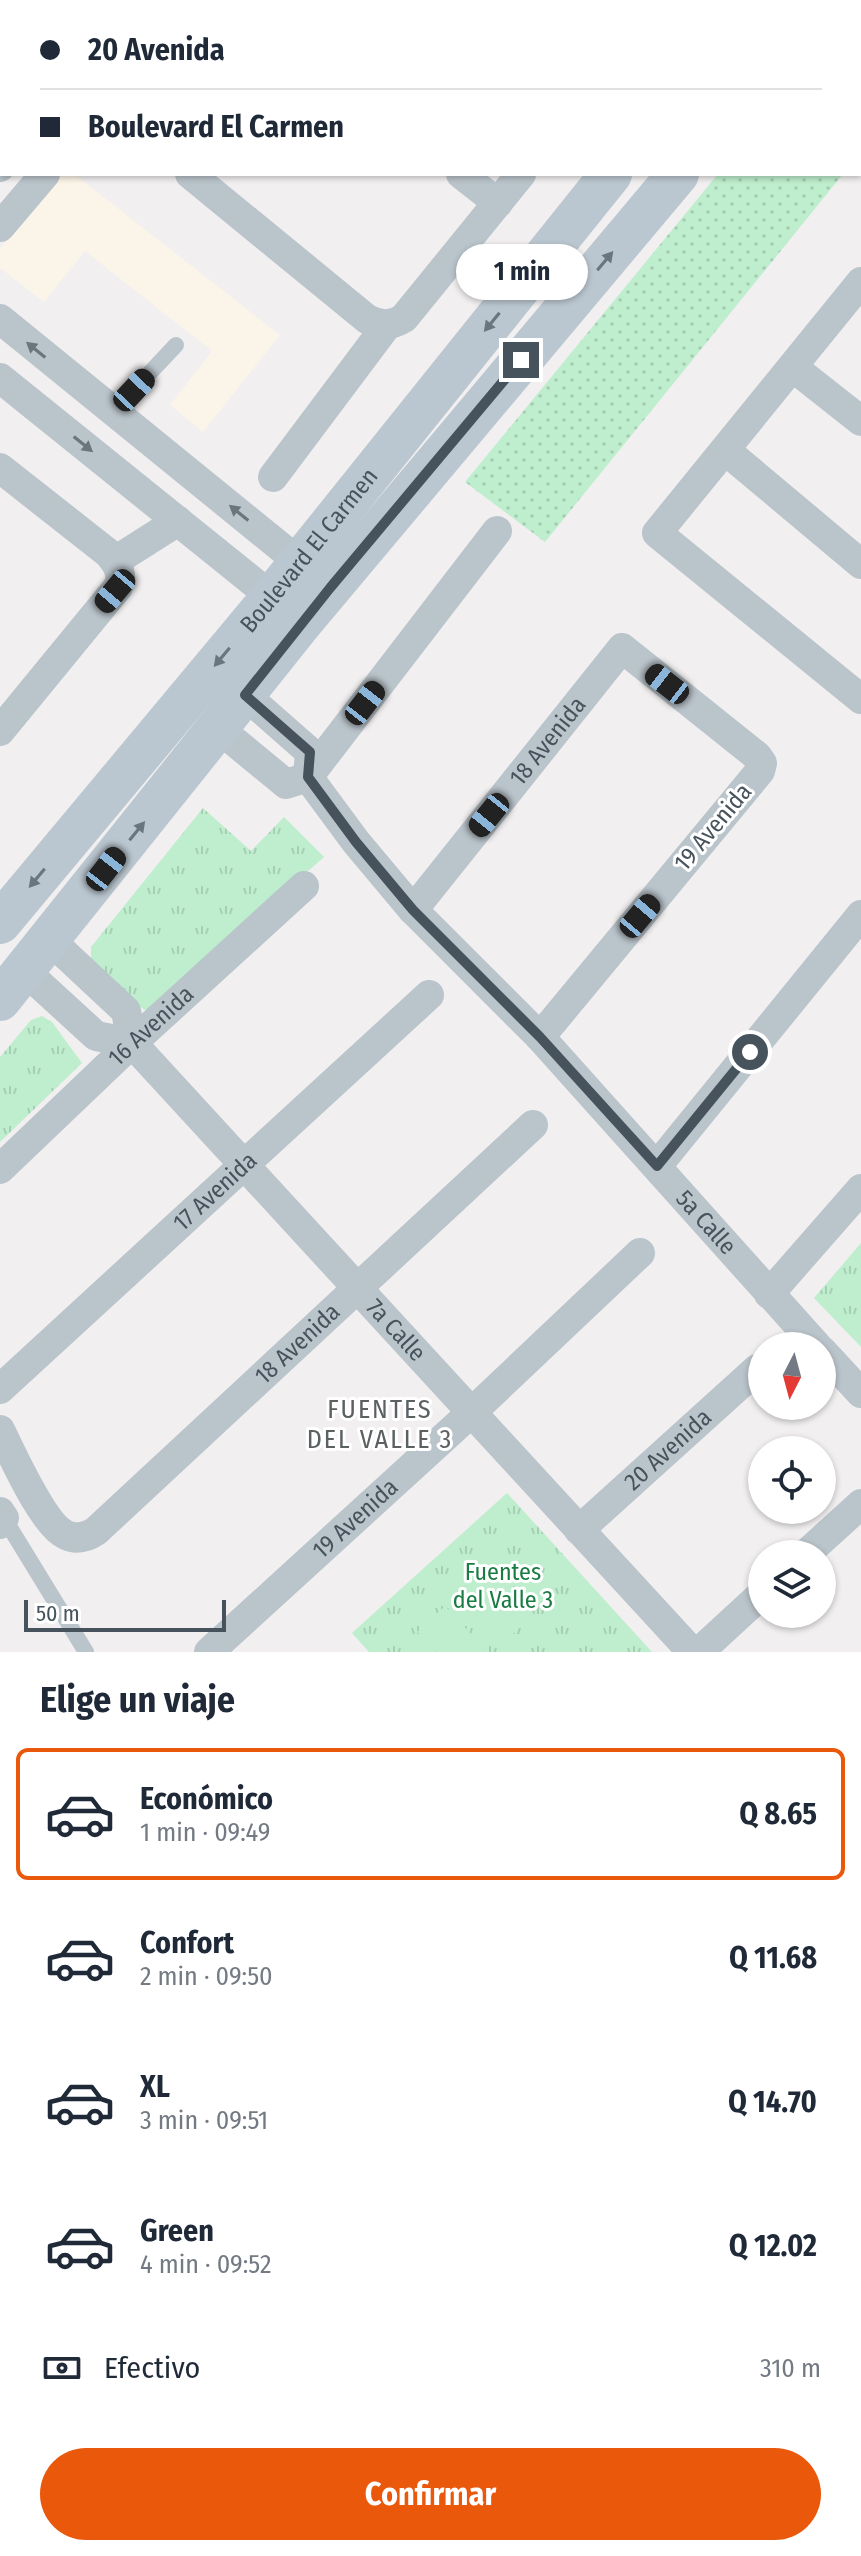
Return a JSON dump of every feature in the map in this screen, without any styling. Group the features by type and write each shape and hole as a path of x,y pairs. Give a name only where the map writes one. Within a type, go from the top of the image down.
{"main road":[{"name":"Boulevard El Carmen","path":"0,923 272,597 609,176"},
{"name":"Boulevard El Carmen","path":"25,970 330,588 676,176"},
{"path":"449,375 464,380 474,388 482,407"}],"street":[{"path":"0,227 43,176"},
{"path":"192,176 367,319 387,325 404,318 519,176"},
{"path":"464,176 498,203"},
{"path":"861,282 657,533 861,699"},
{"path":"0,319 299,562"},
{"path":"273,477 387,325"},
{"path":"794,368 861,421"},
{"path":"0,378 272,597"},
{"path":"725,450 861,564"},
{"path":"0,468 115,561 121,579 118,587 11,695 0,731"},
{"path":"115,561 178,521"},
{"path":"218,728 286,784 308,777 497,531"},
{"name":"18 Avenida","path":"413,910 622,648 762,763"},
{"path":"245,695 310,752 308,777"},
{"name":"19 Avenida","path":"540,1037 760,771 762,763"},
{"name":"5a Calle","path":"308,777 356,842 413,910 540,1037 804,1332"},
{"name":"16 Avenida","path":"0,1169 304,886"},
{"path":"657,1166 861,915"},
{"path":"25,970 126,1011 132,1043 96,1036 25,970"},
{"name":"17 Avenida","path":"0,1389 429,995"},
{"name":"7a Calle","path":"132,1043 692,1652"},
{"name":"18 Avenida","path":"0,1430 27,1484 53,1524 64,1534 88,1536 533,1125"},
{"path":"769,1294 861,1189"},
{"name":"19 Avenida","path":"209,1652 472,1412 640,1253"},
{"path":"836,1366 861,1393"},
{"name":"20 Avenida","path":"579,1530 748,1377"},
{"path":"821,1540 861,1504"},
{"path":"699,1652 748,1607"}],"lane":[{"path":"113,412 176,345"},
{"path":"1,1518 86,1652"}],"shaded area":[{"path":"57,176 77,176 280,335 203,432 170,405 212,351 85,251 44,302 0,268 0,249"}],"green space":[{"path":"716,176 841,176 545,542 465,482"},
{"path":"203,808 251,851 284,817 324,857 148,1012 122,995 91,959 91,947"},
{"path":"42,1016 52,1022 82,1063 0,1142 0,1057 31,1020"},
{"path":"861,1243 861,1347 814,1298"},
{"name":"Fuentes del Valle 3","path":"507,1493 652,1652 369,1652 352,1633"},
{"path":"488,1565 534,1614 507,1640 461,1591"},
{"path":"445,1606 488,1652 437,1652 417,1632"}],"district":[{"name":"FUENTES DEL VALLE 3","path":"380,1424"}],"route":[{"path":"521,360 330,588 245,695 310,752 308,777 356,842 413,910 540,1037 657,1166 750,1052"}]}
